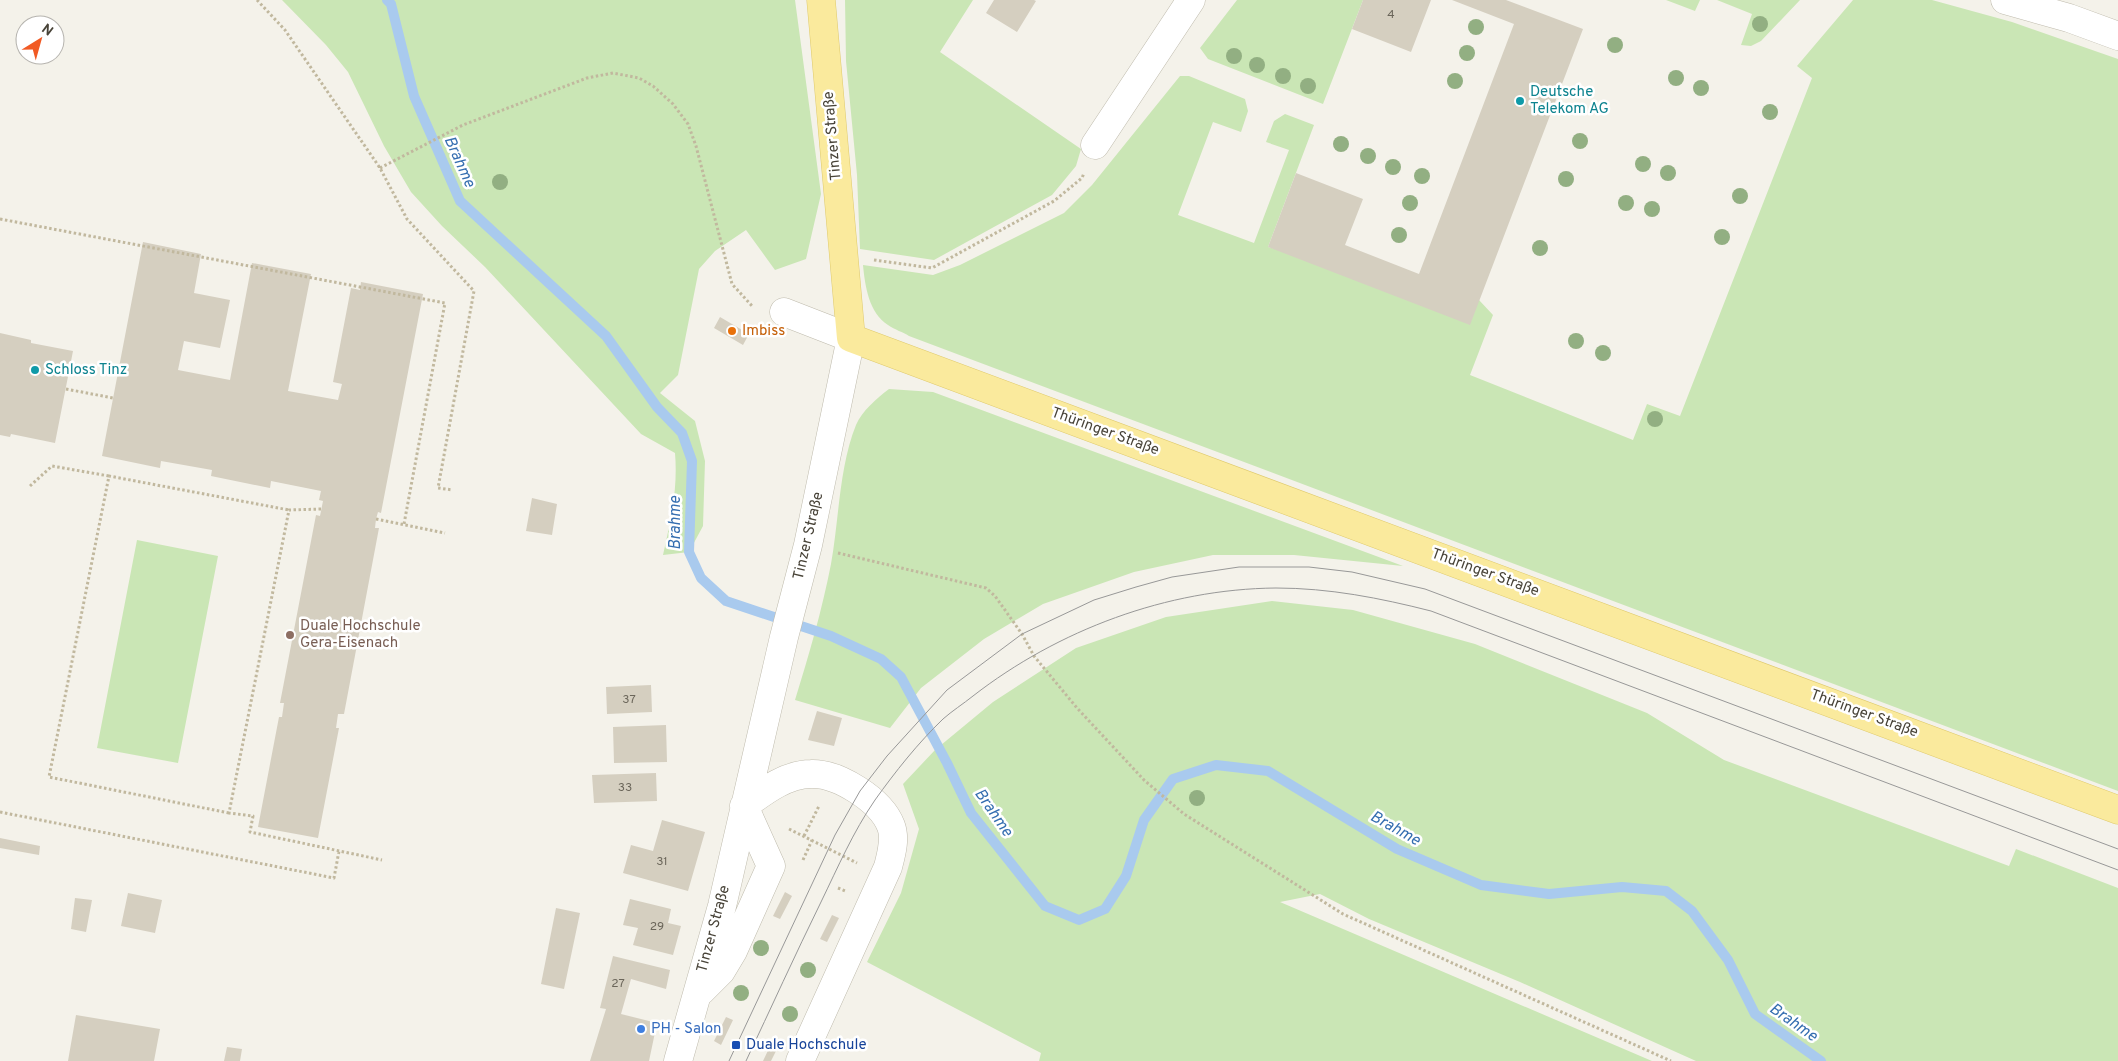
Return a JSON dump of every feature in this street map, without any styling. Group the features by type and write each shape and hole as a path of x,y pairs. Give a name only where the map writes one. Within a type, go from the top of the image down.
{"main road":[{"name":"Tinzer Straße","path":"822,0 851,338"},
{"name":"Thüringer Straße","path":"851,338 2118,810"}],"street":[{"path":"1095,145 1191,0"},
{"path":"2005,0 2069,18 2118,36"},
{"path":"784,312 851,338"},
{"name":"Tinzer Straße","path":"678,1061 722,906 794,595 808,546 851,338"},
{"path":"696,997 721,971 733,951 771,866 744,806 777,782 810,773 835,777 860,791 874,802 891,826 893,848 884,876 800,1061"}],"path":[{"path":"256,0 285,30 380,168 407,219 474,291 438,488 453,490"},
{"path":"380,168 394,159 463,125 587,78 613,74 639,78 654,86 688,124 696,146 732,284 765,317 784,312"},
{"path":"843,255 932,268 1054,201 1082,178 1095,145"},
{"path":"0,219 445,303 404,524"},
{"path":"66,389 113,398"},
{"path":"30,486 52,466 289,510 321,510"},
{"path":"108,476 49,777 229,813 253,816 250,832 382,860"},
{"path":"229,813 289,510"},
{"path":"376,520 445,533"},
{"path":"808,546 986,588 1022,634 1034,656 1077,708 1144,780 1184,814 1343,914 1671,1061"},
{"path":"0,812 334,878 339,851"},
{"path":"786,828 884,876"},
{"path":"802,862 812,840"}],"green space":[{"path":"282,0 795,0 821,194 806,259 775,270 746,230 715,251 699,269 678,375 660,393 695,421 705,461 703,526 689,552 663,555 675,492 675,453 641,434 485,267 442,226 411,192 384,146 348,72 326,45"},
{"path":"845,0 973,0 940,52 1081,149 1076,166 1052,195 934,260 860,249 857,175 846,61"},
{"path":"1237,0 1363,0 1323,104 1208,59 1200,48"},
{"path":"1666,0 1700,0 1695,11"},
{"path":"1717,0 1800,0 1761,41 1751,46 1741,45 1752,14"},
{"path":"1853,0 1932,0 2012,22 2118,59 2118,791 909,336 882,320 876,314 869,298 863,265 933,275 960,265 1064,213 1092,185 1180,76 1189,76 1245,99 1248,111 1241,132 1213,122 1178,215 1254,243 1289,150 1266,142 1274,121 1285,114 1314,125 1268,247 1479,300 1493,315 1470,375 1633,440 1647,404 1680,416 1812,78 1797,66"},
{"path":"889,389 933,392 1403,566 1294,555 1213,555 1134,572 1043,604 984,639 921,688 890,728 795,700 815,632 831,564 843,476 850,441 862,415"},
{"path":"137,540 218,556 178,763 97,748"},
{"path":"1272,601 1353,610 1475,644 1647,713 1724,760 2009,866 2016,849 2118,888 2118,1061 1696,1061 1520,982 1369,919 1320,894 1280,902 1652,1061 1039,1061 1041,1053 867,962 901,893 919,829 903,784 935,750 993,702 1076,648 1166,617"}],"building":[{"path":"994,0 1036,1 1017,32 986,13"},
{"path":"1363,0 1431,0 1411,52 1352,29"},
{"name":"Deutsche Telekom AG","path":"1452,0 1506,0 1583,29 1470,325 1268,247 1296,173 1363,199 1345,245 1419,274 1514,24"},
{"path":"143,242 201,254 194,293 230,300 220,348 184,341 178,370 230,380 252,263 311,274 288,391 338,400 342,384 333,382 351,288 360,290 361,282 423,294 381,513 378,512 376,519 375,528 379,528 344,714 338,714 336,728 339,728 318,838 258,827 279,717 282,717 284,703 280,703 316,515 320,516 323,501 319,500 321,491 271,481 270,488 211,476 212,470 161,461 160,468 102,456"},
{"path":"720,317 749,334 743,345 714,328"},
{"name":"Schloss Tinz","path":"0,333 31,340 31,343 73,351 55,443 11,434 10,437 0,435"},
{"path":"532,498 557,504 552,535 526,531"},
{"path":"651,685 652,712 607,714 606,687"},
{"path":"817,711 842,718 834,746 808,740"},
{"path":"666,725 667,762 614,763 613,727"},
{"path":"656,773 657,801 594,803 592,775"},
{"path":"662,820 705,832 688,891 623,873 631,845 653,851"},
{"path":"0,838 40,846 39,855 0,848"},
{"path":"785,892 792,896 780,919 773,916"},
{"path":"128,893 162,900 155,933 121,926"},
{"path":"75,898 92,900 86,932 71,929"},
{"path":"630,899 671,909 668,923 681,926 673,955 633,945 638,928 623,925"},
{"path":"556,908 580,913 564,989 541,984"},
{"path":"832,915 839,918 827,942 820,939"},
{"path":"613,956 670,970 666,989 631,979 621,1014 657,1023 649,1061 590,1061 606,1009 600,1008"},
{"path":"76,1015 160,1029 154,1061 68,1061"},
{"path":"726,1017 733,1020 721,1045 714,1041"},
{"path":"773,1040 780,1043 771,1061 763,1061"},
{"path":"227,1047 242,1049 240,1061 224,1061"}],"waterway":[{"name":"Brahme","path":"387,0 391,4 414,96 460,201 606,336 657,407 682,433 692,461 689,552 701,578 726,601 831,636 881,659 901,677 947,763 971,813 1045,906 1079,920 1105,909 1126,876 1144,820 1173,779 1216,765 1268,771 1397,849 1481,885 1549,894 1622,887 1666,891 1692,911 1728,960 1755,1014 1821,1061"}],"tram line":[{"path":"729,1061 835,835 860,791 887,756 947,690 1022,634 1094,600 1172,577 1239,567 1309,567 1352,572 1425,589 2118,849"},
{"path":"746,1061 811,922 860,825 875,800 899,768 943,719 1006,672 1041,651 1077,633 1155,605 1235,590 1296,588 1335,592 1374,598 1431,611 2118,870"}],"place":[{"name":"Deutsche Telekom AG","path":"1520,101"},
{"name":"Imbiss","path":"732,331"},
{"name":"Schloss Tinz","path":"35,370"},
{"name":"Duale Hochschule Gera-Eisenach","path":"290,635"},
{"name":"PH - Salon","path":"641,1029"},
{"name":"Duale Hochschule","path":"736,1045"}]}
